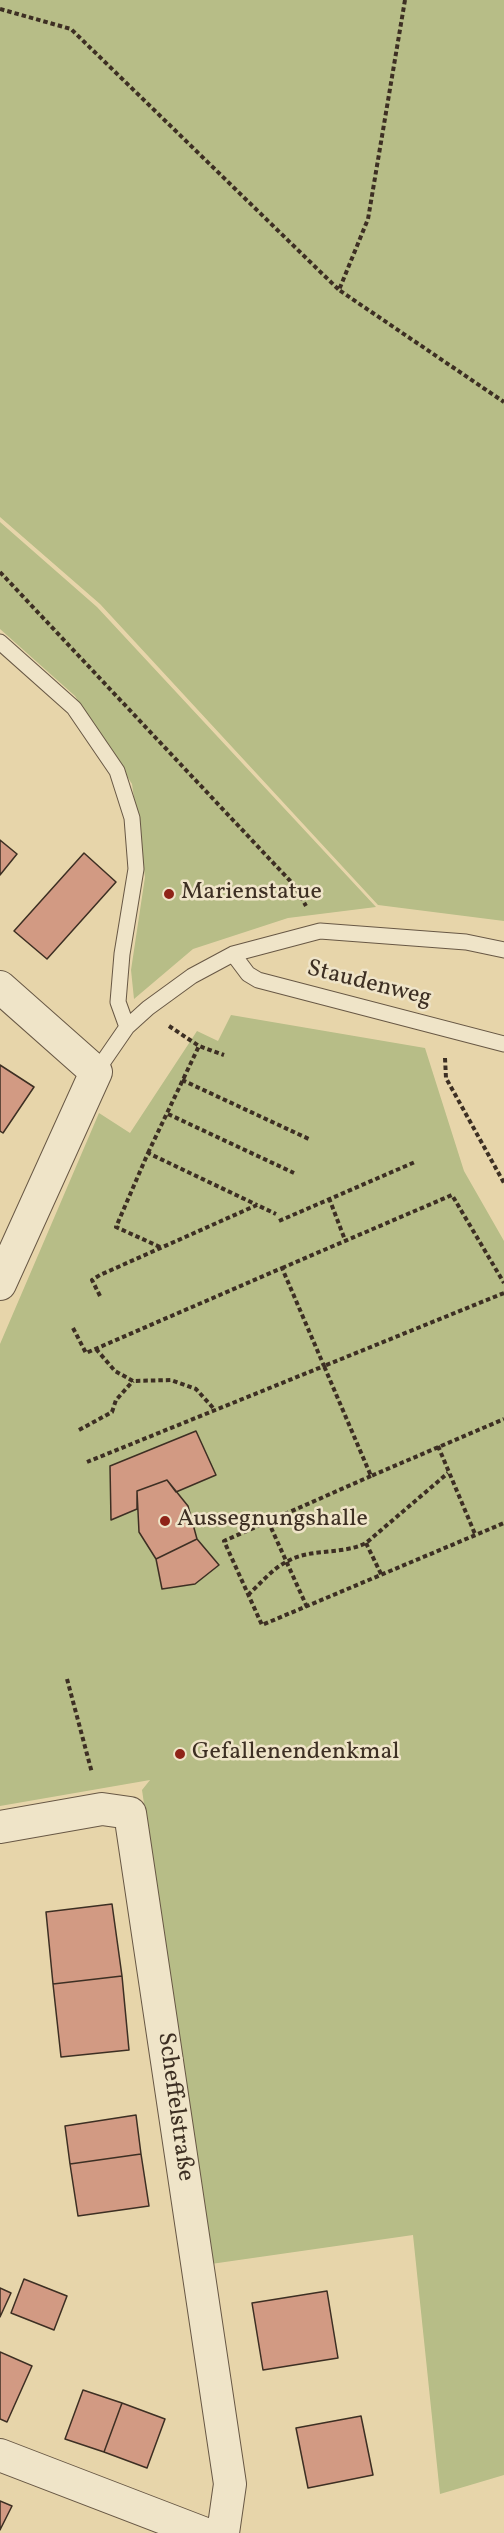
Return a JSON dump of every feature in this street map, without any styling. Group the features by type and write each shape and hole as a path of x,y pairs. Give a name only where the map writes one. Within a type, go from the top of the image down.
{"street":[{"path":"0,987 96,1072 0,1284"},
{"name":"Scheffelstraße","path":"0,1827 102,1809 130,1813 230,2484 223,2533"},
{"path":"0,2455 202,2533"}],"lane":[{"path":"0,642 74,708 117,771 132,818 136,869 122,954 118,1002 127,1027"},
{"path":"96,1072 127,1027 148,1008 192,976 234,954 320,930 466,942 504,950"},
{"name":"Staudenweg","path":"234,954 248,974 258,980 504,1044"}],"path":[{"path":"339,290 368,219 405,0"},
{"path":"0,9 71,28 339,290 504,402"},
{"path":"0,572 294,885 320,930"},
{"path":"444,1028 446,1078 504,1183"},
{"path":"179,1034 199,1046 224,1055"},
{"path":"160,1247 116,1227 199,1046"},
{"path":"182,1080 310,1140"},
{"path":"168,1114 294,1173"},
{"path":"148,1153 276,1214"},
{"path":"279,1221 416,1162"},
{"path":"73,1328 86,1353 452,1195 504,1283"},
{"path":"329,1198 345,1240"},
{"path":"100,1296 92,1280 160,1247 257,1205"},
{"path":"282,1268 371,1476"},
{"path":"87,1462 504,1293"},
{"path":"96,1348 115,1371 133,1381 171,1380 196,1389 215,1411"},
{"path":"79,1430 112,1412 116,1400 133,1381"},
{"path":"504,1419 224,1540 262,1625 504,1523"},
{"path":"438,1446 475,1534"},
{"path":"248,1594 288,1561 308,1554 354,1548 366,1543 448,1473"},
{"path":"268,1521 308,1607"},
{"path":"366,1543 382,1576"},
{"path":"67,1679 102,1809"}],"green space":[{"path":"0,0 504,0 504,921 378,905 100,604 0,517"},
{"path":"0,522 97,607 376,907 288,918 193,949 134,999 131,970 145,877 132,784 75,696 0,629"},
{"path":"231,1015 425,1048 464,1171 504,1241 504,2475 440,2494 413,2235 211,2264 142,1790 150,1780 0,1806 0,1344 99,1113 130,1133 197,1031 218,1041"}],"building":[{"path":"0,840 17,854 0,875"},
{"path":"84,853 116,882 47,959 14,931"},
{"path":"0,1065 34,1087 3,1133 0,1131"},
{"path":"196,1431 216,1475 176,1492 167,1480 137,1491 137,1509 111,1520 110,1466"},
{"name":"Aussegnungshalle","path":"167,1480 188,1506 197,1539 156,1559 139,1532 137,1491"},
{"path":"197,1539 219,1565 195,1584 162,1589 156,1559"},
{"path":"112,1904 122,1976 53,1984 46,1912"},
{"path":"122,1976 129,2050 61,2057 53,1984"},
{"path":"136,2115 141,2154 70,2164 65,2126"},
{"path":"141,2154 149,2206 78,2216 70,2164"},
{"path":"24,2279 67,2296 54,2330 11,2313"},
{"path":"0,2288 11,2293 0,2317"},
{"path":"327,2291 338,2358 263,2370 252,2303"},
{"path":"0,2352 32,2366 7,2422 0,2419"},
{"path":"83,2390 122,2403 104,2452 65,2439"},
{"path":"122,2403 165,2419 147,2468 104,2452"},
{"path":"361,2416 373,2475 308,2488 296,2428"},
{"path":"0,2501 12,2506 0,2530"}],"place":[{"name":"Marienstatue","path":"169,894"},
{"name":"Aussegnungshalle","path":"165,1521"},
{"name":"Gefallenendenkmal","path":"180,1754"}]}
